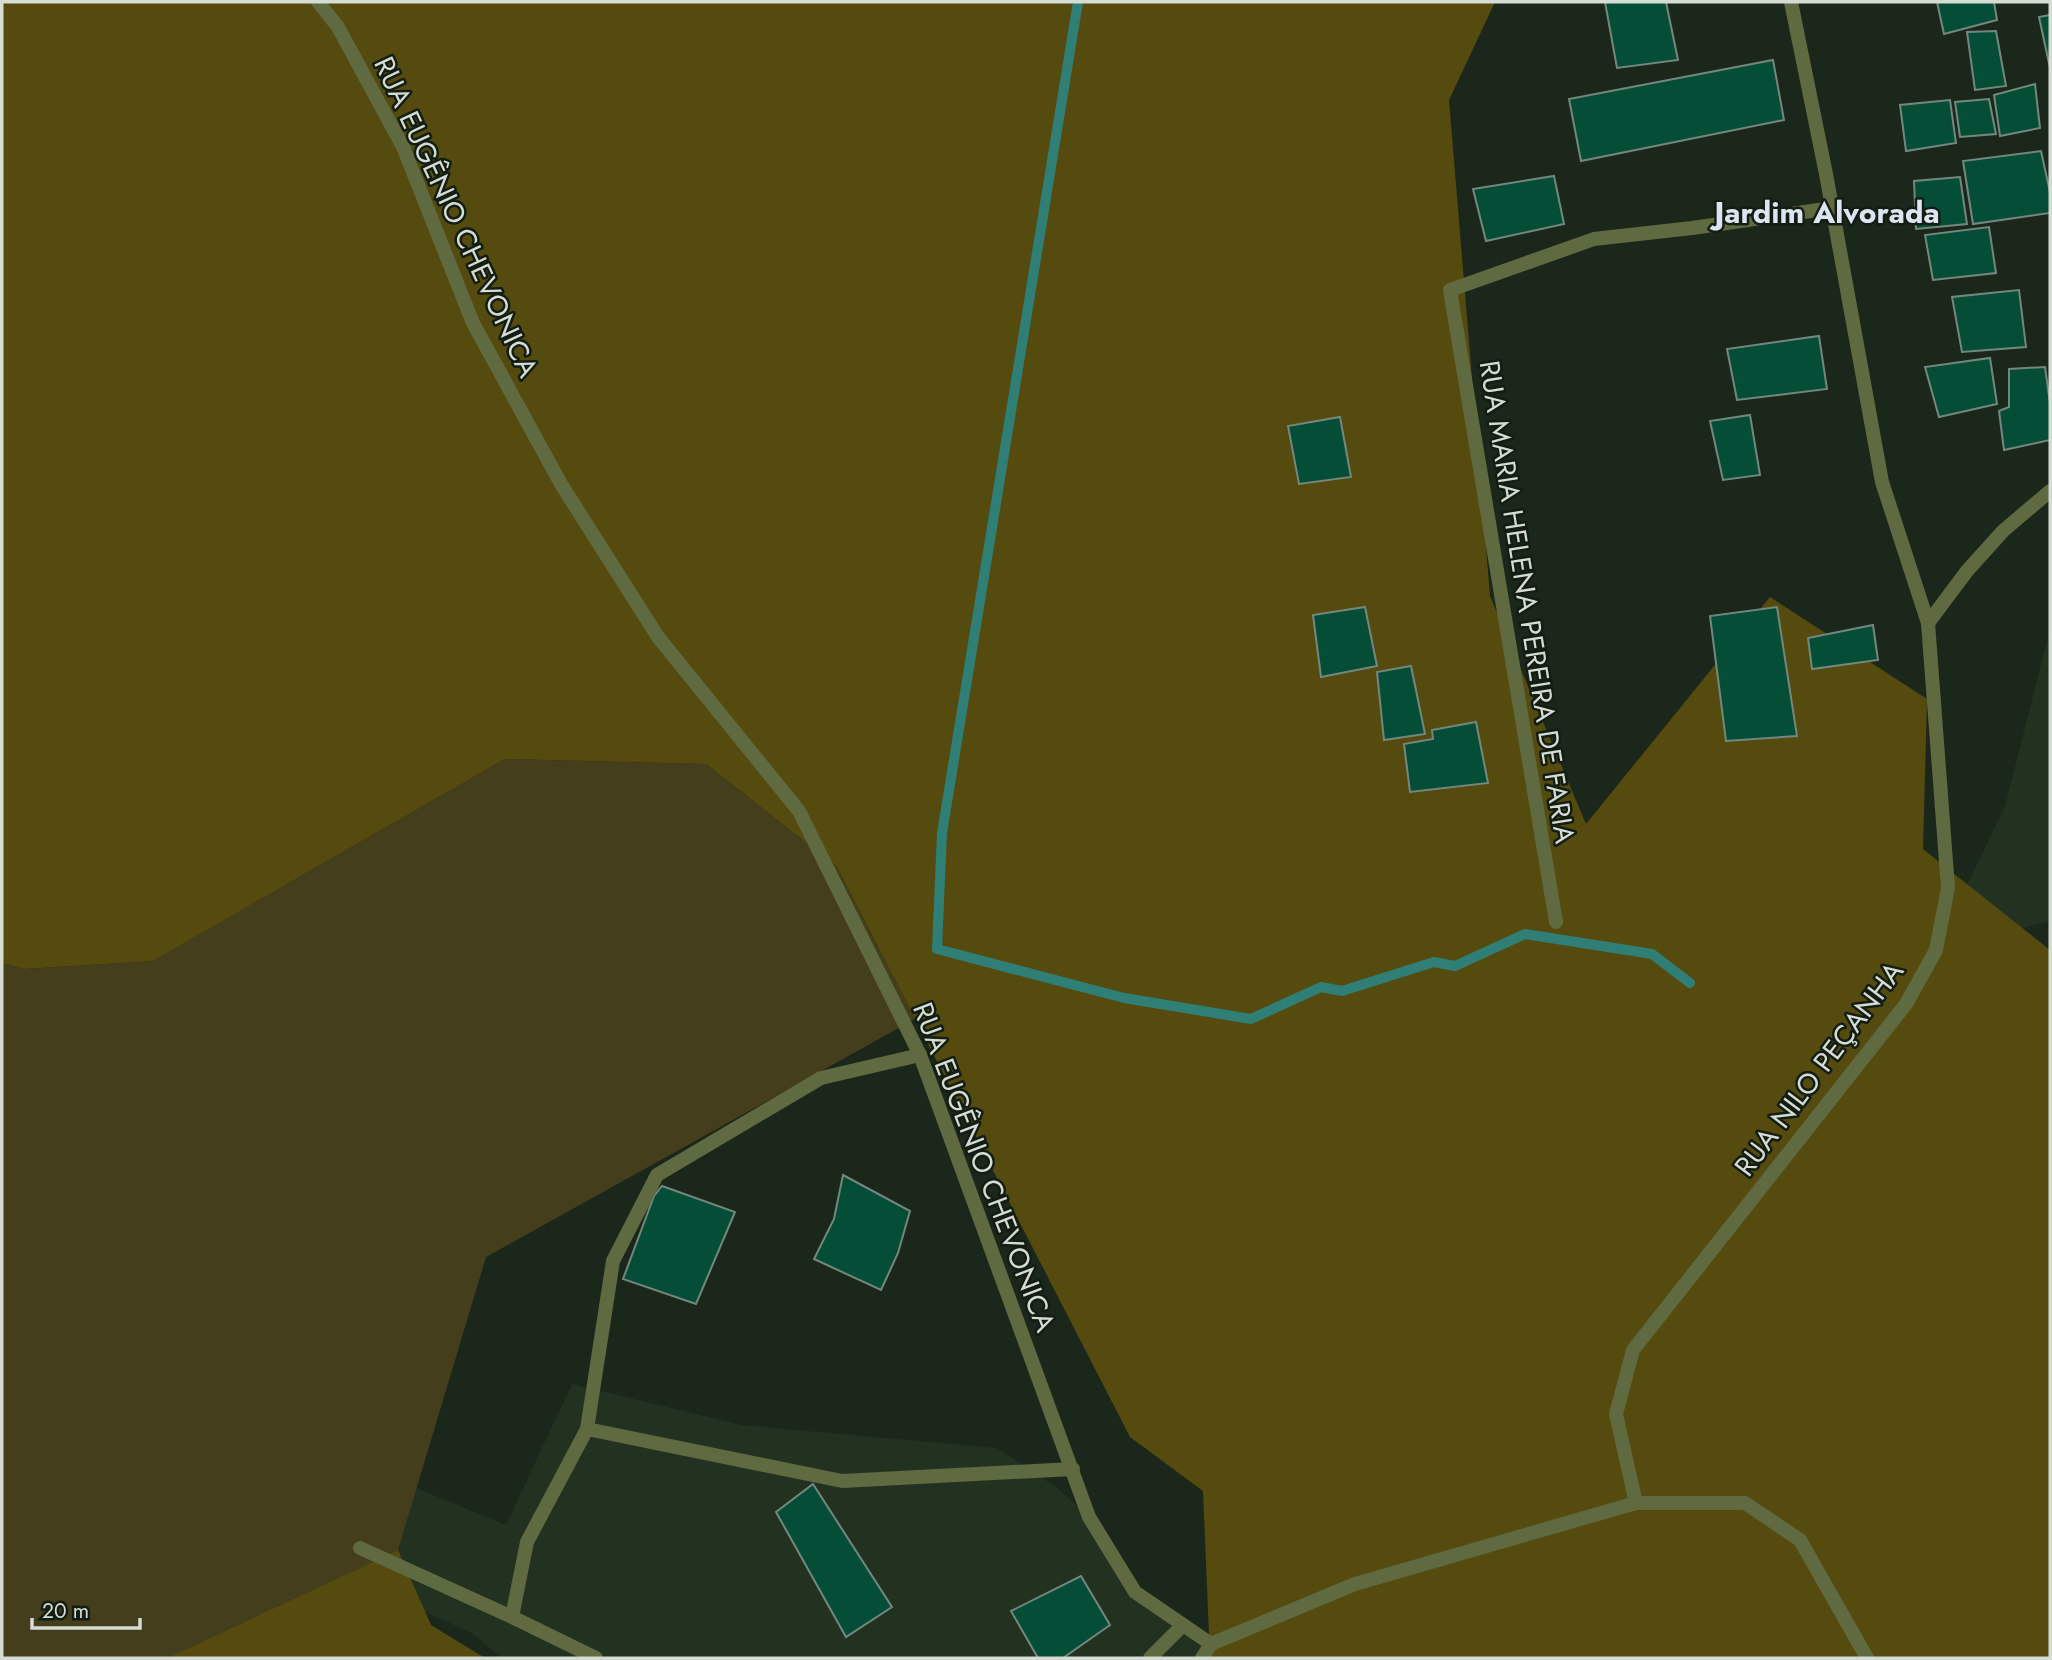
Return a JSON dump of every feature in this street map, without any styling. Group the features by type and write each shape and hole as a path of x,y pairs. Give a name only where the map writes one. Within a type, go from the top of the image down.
{"street":[{"name":"RUA EUGÊNIO CHEVONICA","path":"317,2 338,27 402,147 472,323 561,484 659,637 799,811 920,1055 1089,1517 1135,1592 1211,1644"},
{"name":"RUA NILO PEÇANHA","path":"1636,1503 1616,1414 1633,1350 1906,1004 1936,950 1948,888 1928,623 1882,481 1791,2"},
{"name":"RUA MARIA HELENA PEREIRA DE FARIA","path":"1556,922 1450,290 1594,239 1832,208"},
{"path":"1928,623 1967,571 2003,531 2050,491"},
{"path":"512,1617 527,1542 587,1429 613,1261 657,1175 821,1077 920,1055"},
{"path":"587,1429 842,1481 1073,1469"},
{"path":"1202,1658 1211,1644 1355,1584 1636,1503 1745,1503 1800,1540 1867,1658"},
{"path":"360,1548 596,1658"},
{"path":"1150,1658 1183,1625"}],"shaded area":[{"path":"2,2 1495,2 1449,100 1490,596 1586,824 1770,597 1927,699 1923,849 2050,950 2050,1658 1210,1658 1203,1491 1130,1437 837,867 706,764 505,759 153,961 25,969 2,963"},
{"path":"2050,629 2050,921 1936,950 2005,806"},
{"path":"505,759 706,764 837,867 915,1019 486,1257 398,1550 167,1658 2,1658 2,963 26,969 153,961"},
{"path":"572,1384 741,1425 997,1448 1056,1487 1089,1517 1135,1592 1211,1644 1202,1658 501,1658 472,1633 277,1545 358,1464 506,1525"},
{"path":"398,1550 431,1625 485,1658 167,1658"}],"building":[{"path":"1605,2 1666,2 1678,60 1617,68"},
{"path":"1937,2 1994,2 1997,20 1944,34"},
{"path":"2050,15 2050,68 2039,17"},
{"path":"1996,31 2006,86 1975,90 1967,32"},
{"path":"1773,60 1784,120 1581,161 1569,99"},
{"path":"2035,84 2040,128 2000,136 1994,95"},
{"path":"1989,99 1996,134 1960,137 1955,102"},
{"path":"1950,100 1956,143 1906,151 1900,105"},
{"path":"2041,151 2050,192 2050,213 1973,224 1963,161"},
{"path":"1554,176 1564,224 1486,241 1473,189"},
{"path":"1960,177 1967,224 1916,229 1914,181"},
{"path":"1989,227 1996,273 1933,280 1925,235"},
{"path":"2019,290 2026,347 1962,352 1952,297"},
{"path":"1819,336 1827,389 1737,400 1727,349"},
{"path":"1990,358 1997,404 1939,417 1925,367"},
{"path":"2045,367 2050,403 2050,440 2004,450 1999,411 2009,407 2009,369"},
{"path":"1750,415 1760,475 1723,480 1710,421"},
{"path":"1340,417 1351,477 1299,484 1288,426"},
{"path":"1365,607 1377,666 1321,677 1313,615"},
{"path":"1777,607 1797,736 1726,741 1710,616"},
{"path":"1873,625 1878,660 1812,669 1808,638"},
{"path":"1411,666 1425,734 1384,740 1377,672"},
{"path":"1476,722 1488,783 1410,792 1404,744 1433,739 1432,730"},
{"path":"843,1175 910,1211 898,1253 881,1290 814,1259 834,1219"},
{"path":"662,1186 735,1212 696,1304 623,1279 654,1196"},
{"path":"813,1484 892,1607 846,1637 776,1512"},
{"path":"1081,1576 1110,1625 1063,1658 1038,1658 1011,1611"}],"waterway":[{"path":"1078,2 942,833 937,949 1124,998 1251,1019 1321,987 1342,991 1434,962 1455,966 1525,934 1652,954 1690,983"}],"district":[{"name":"Jardim Alvorada","path":"1827,212"}]}
